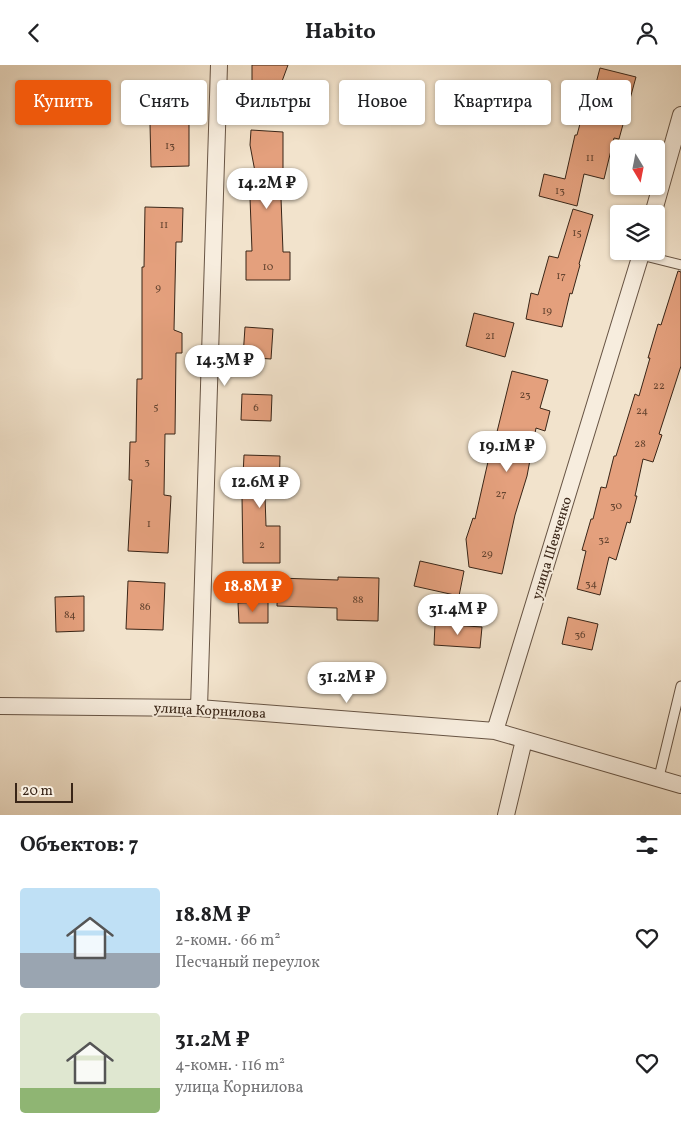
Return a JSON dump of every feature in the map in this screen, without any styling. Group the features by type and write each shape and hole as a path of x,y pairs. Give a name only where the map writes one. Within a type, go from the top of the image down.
{"street":[{"path":"199,708 219,65"},
{"path":"656,205 681,115"},
{"name":"улица Шевченко","path":"495,731 640,260"},
{"name":"улица Корнилова","path":"0,706 199,708 495,731 659,777 681,785"},
{"path":"506,815 524,740"}],"lane":[{"path":"665,260 681,265"},
{"path":"659,777 681,686"}],"building":[{"path":"252,65 288,65 282,80 252,80"},
{"path":"600,68 636,77 631,95 631,80 597,80"},
{"path":"150,125 189,125 189,166 151,167"},
{"path":"580,125 623,125 619,139 614,138 614,140 610,140 610,154 604,179 584,174 577,206 539,196 544,174 565,179 575,135 577,135"},
{"path":"251,130 283,132 283,171 280,171 283,252 290,252 290,280 246,280 246,251 252,251 251,177 256,177 250,145"},
{"path":"145,207 183,208 182,242 176,242 174,330 182,333 182,353 176,353 175,434 165,434 164,495 171,496 168,553 128,551 132,480 129,480 130,442 136,442 137,379 142,379 142,267 144,267"},
{"path":"573,209 593,215 562,327 526,319 531,293 538,295 549,256 558,258"},
{"path":"678,271 681,272 681,366 659,434 662,435 653,462 643,459 630,523 627,522 616,560 609,557 600,595 577,589 586,551 582,550 591,519 593,519 601,487 606,488 614,456 616,456 635,394 639,396 658,324 661,325"},
{"path":"474,313 514,323 505,357 466,346"},
{"path":"245,327 273,329 271,359 243,357"},
{"path":"512,371 548,380 540,408 550,411 545,431 536,428 527,476 515,515 502,574 469,567 466,539 473,518 475,519 492,444 494,444"},
{"path":"242,394 272,395 271,421 241,420"},
{"path":"244,455 280,456 279,497 265,496 266,526 280,526 280,563 243,563 242,496"},
{"path":"420,561 464,571 459,596 414,586"},
{"path":"338,577 379,578 378,621 337,620 337,608 277,606 278,578 338,580"},
{"path":"128,581 165,583 163,630 126,629"},
{"path":"84,596 84,631 56,632 55,597"},
{"path":"268,602 268,623 239,623 238,603"},
{"path":"568,617 598,624 592,650 562,644"},
{"path":"435,624 482,627 480,648 434,645"}]}
